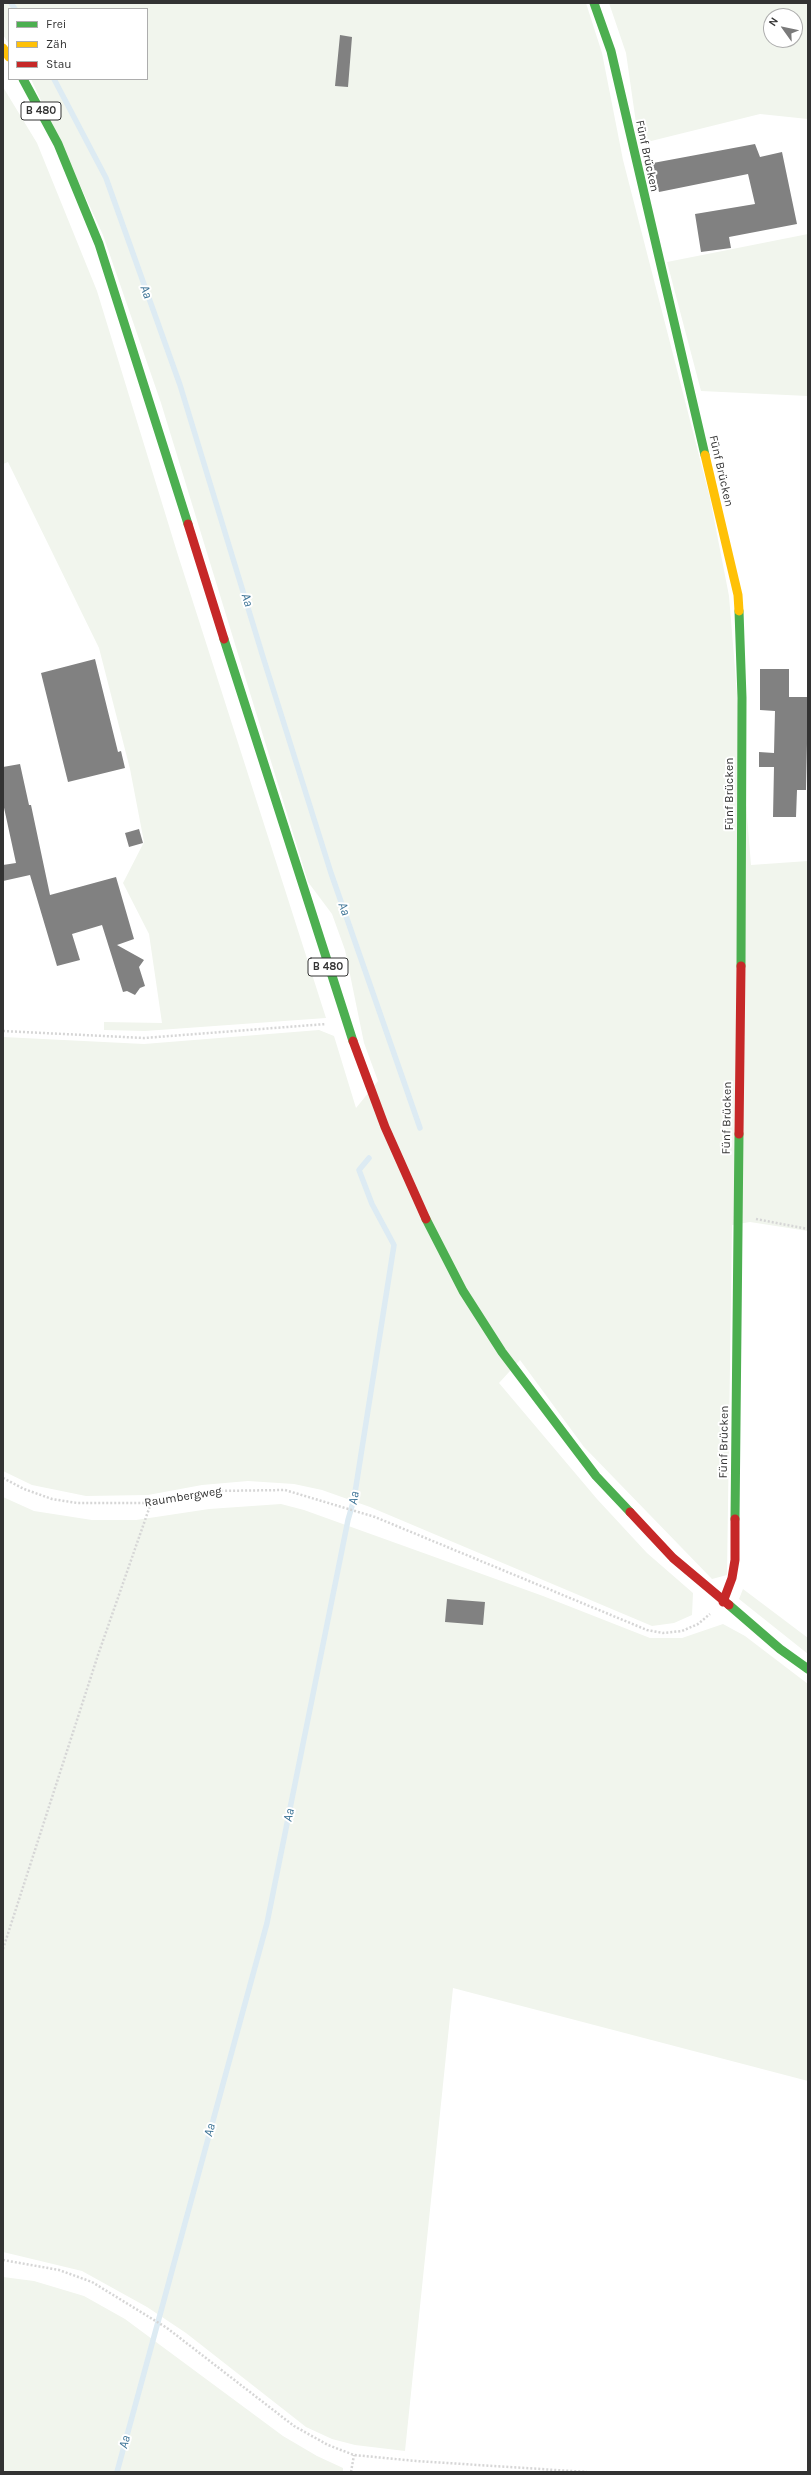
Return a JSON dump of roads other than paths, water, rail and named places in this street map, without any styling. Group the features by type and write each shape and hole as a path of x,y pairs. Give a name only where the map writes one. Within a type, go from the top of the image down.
{"main road":[{"name":"Fünf Brücken","path":"594,3 611,51 645,205 738,595 742,698 742,857 735,1560 732,1578 723,1602"},
{"name":"B 480","path":"24,80 58,144 99,244 346,1023 385,1127 432,1233 463,1291 502,1352 596,1476 673,1558 780,1649 808,1669"}],"waterway":[{"name":"Aa","path":"11,3 14,8"},
{"name":"Aa","path":"55,80 106,178 180,385 331,873 420,1128"},
{"name":"Aa","path":"117,2472 267,1923 348,1520 354,1499 394,1245 372,1204 359,1170 369,1158"}]}
